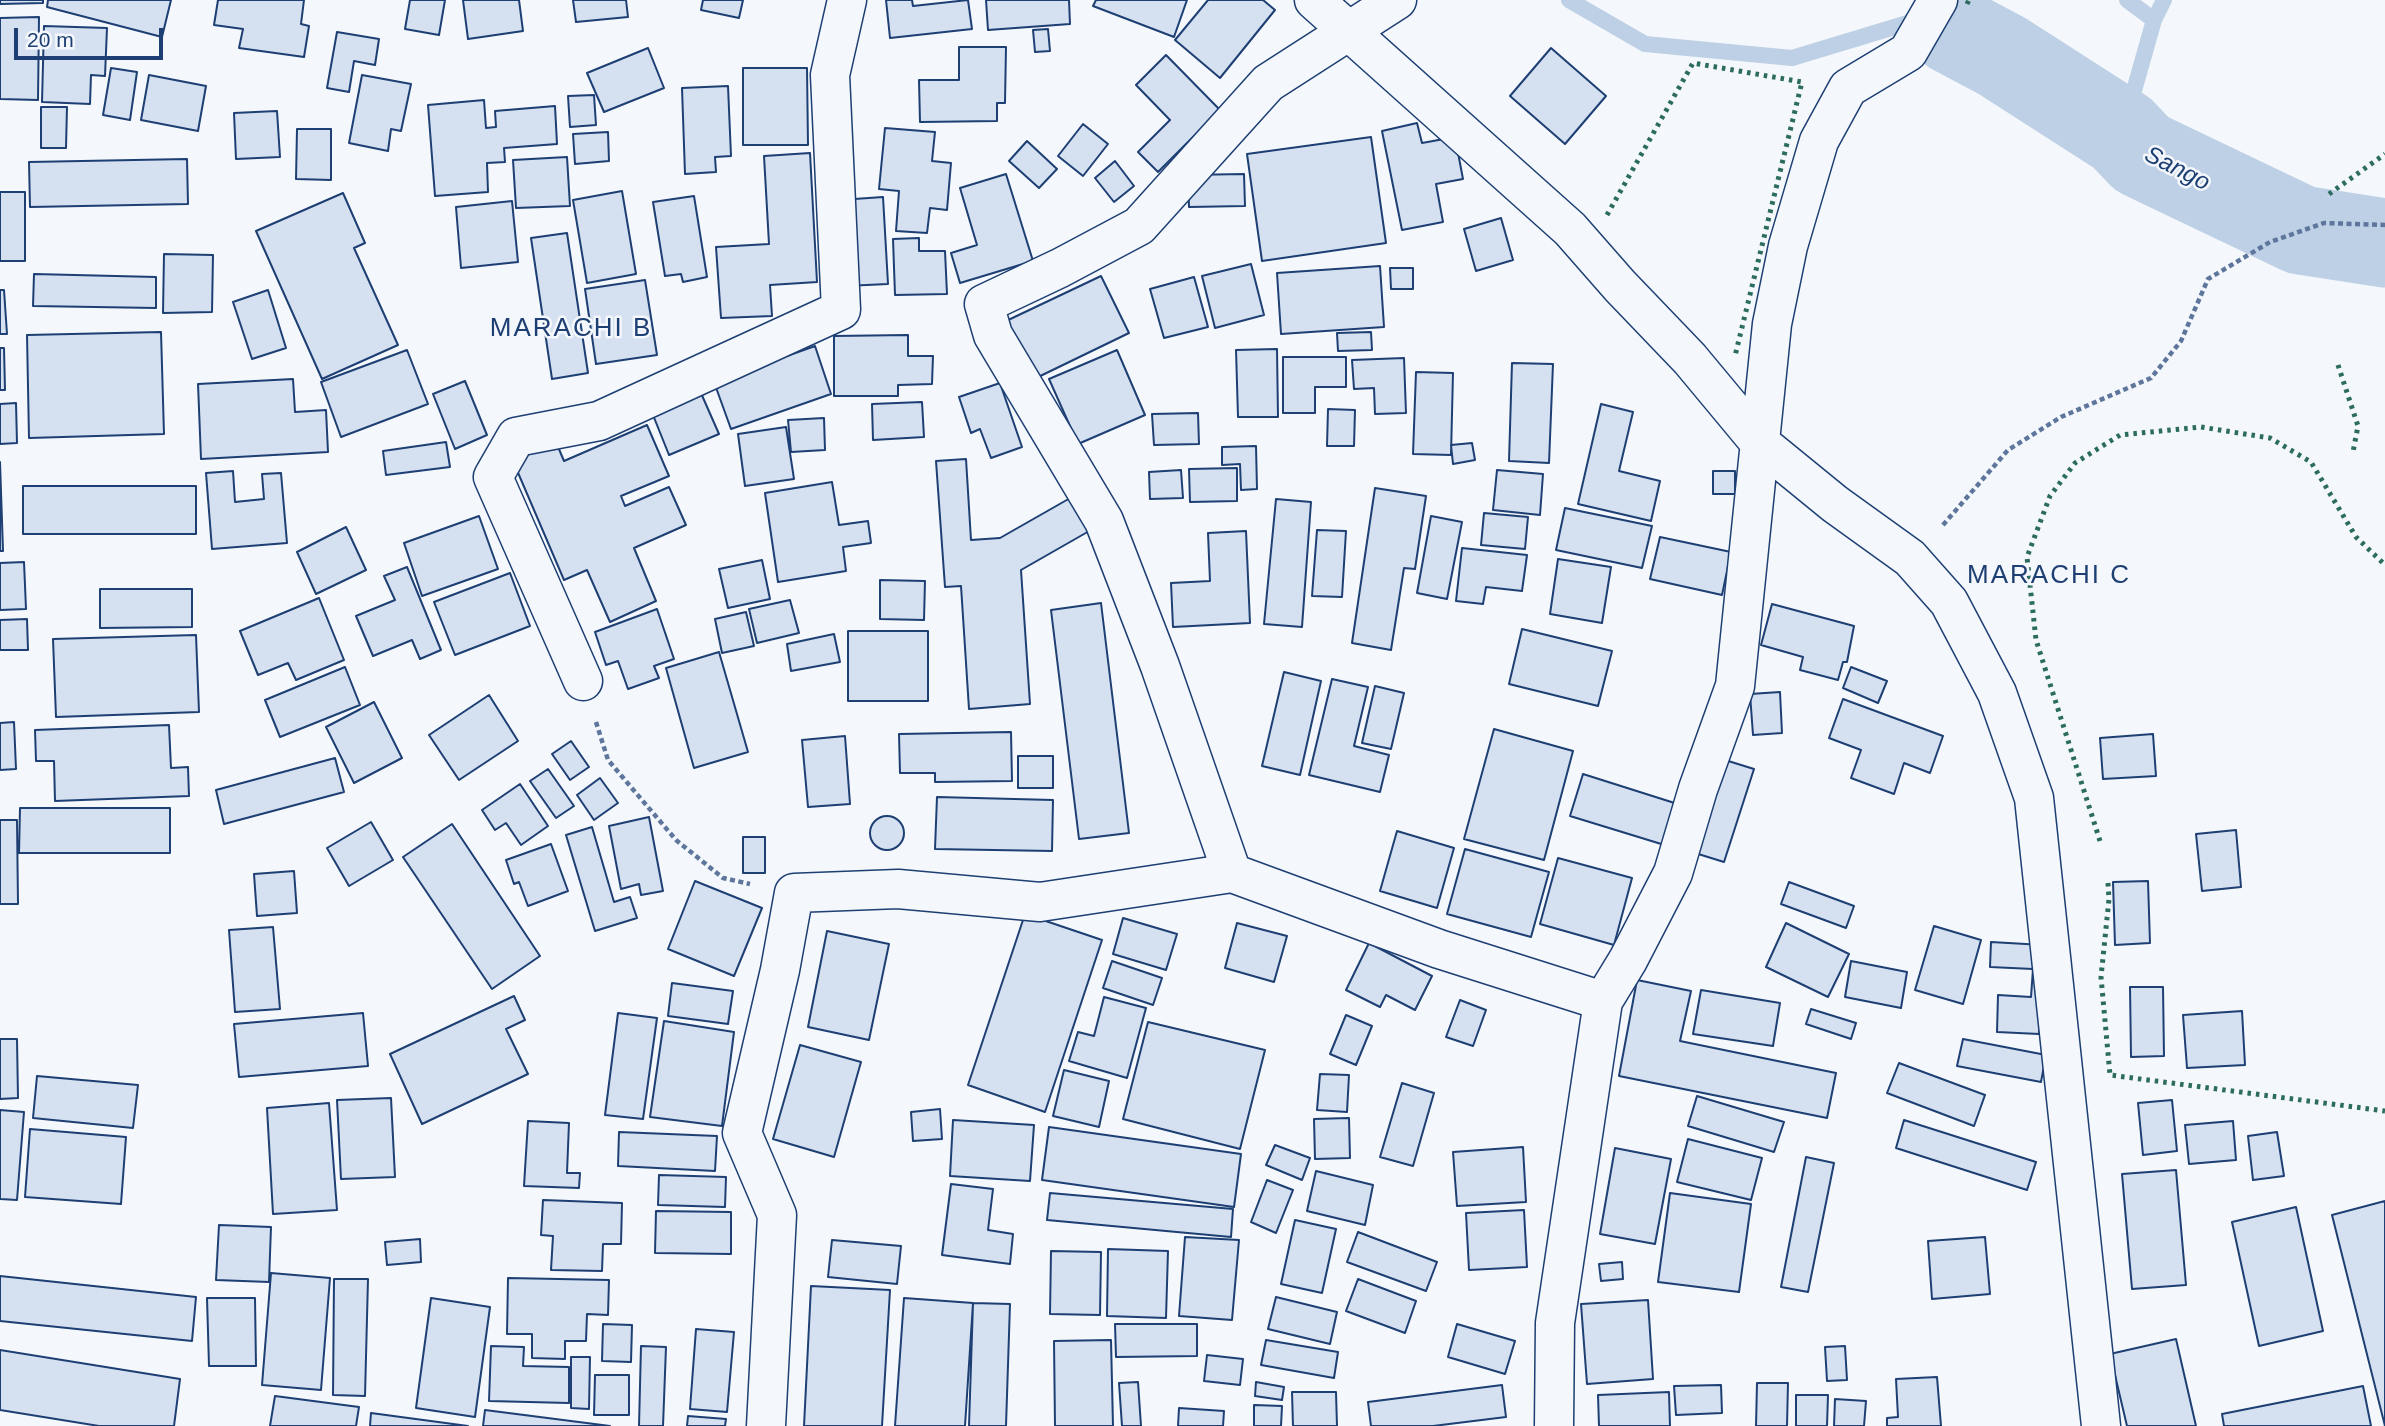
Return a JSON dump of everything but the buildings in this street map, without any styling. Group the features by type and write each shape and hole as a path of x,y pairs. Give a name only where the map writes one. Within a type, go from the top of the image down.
{"street":[{"path":"583,681 493,477 516,437 599,421 841,310 830,75 847,0"},
{"path":"1314,0 1570,229 1690,359 1759,442 1835,504 1910,558 1949,602 1997,693 2034,798 2101,1426"},
{"path":"1232,873 1160,666 1104,521 993,335 984,304 1139,226 1268,83 1397,0"},
{"path":"1554,1426 1555,1323 1603,1001 1628,960 1673,873 1698,789 1735,687 1772,324 1788,247 1819,141 1848,88 1908,52 1938,0"},
{"path":"766,1426 777,1215 742,1133 780,970 794,893 898,889 1040,902 1232,873 1439,949 1603,1001"}],"path":[{"path":"1910,558 1956,512 2008,450 2061,417 2151,378 2181,341 2208,279 2270,242 2323,223 2385,225"},
{"path":"583,681 608,760 676,840 723,878 794,893"}],"waterway":[{"name":"Sango","path":"1569,0 1645,44 1792,58 1911,22"},
{"path":"2122,133 2154,20 2127,0"},
{"path":"2154,20 2164,0"},
{"name":"Sango","path":"1953,30 2002,56 2122,133 2142,154 2301,230 2385,243"}],"hedge":[{"path":"1967,4 1969,0"},
{"path":"1607,215 1693,63 1802,82 1735,356"},
{"path":"2329,194 2385,154"},
{"path":"2338,365 2358,426 2353,452"},
{"path":"2100,841 2036,640 2027,557 2050,496 2075,463 2120,435 2201,427 2270,438 2311,462 2356,537 2384,564"},
{"path":"2108,883 2109,899 2101,977 2110,1075 2385,1111"}],"district":[{"name":"MARACHI B","path":"571,329"},
{"name":"MARACHI C","path":"2049,576"}]}
